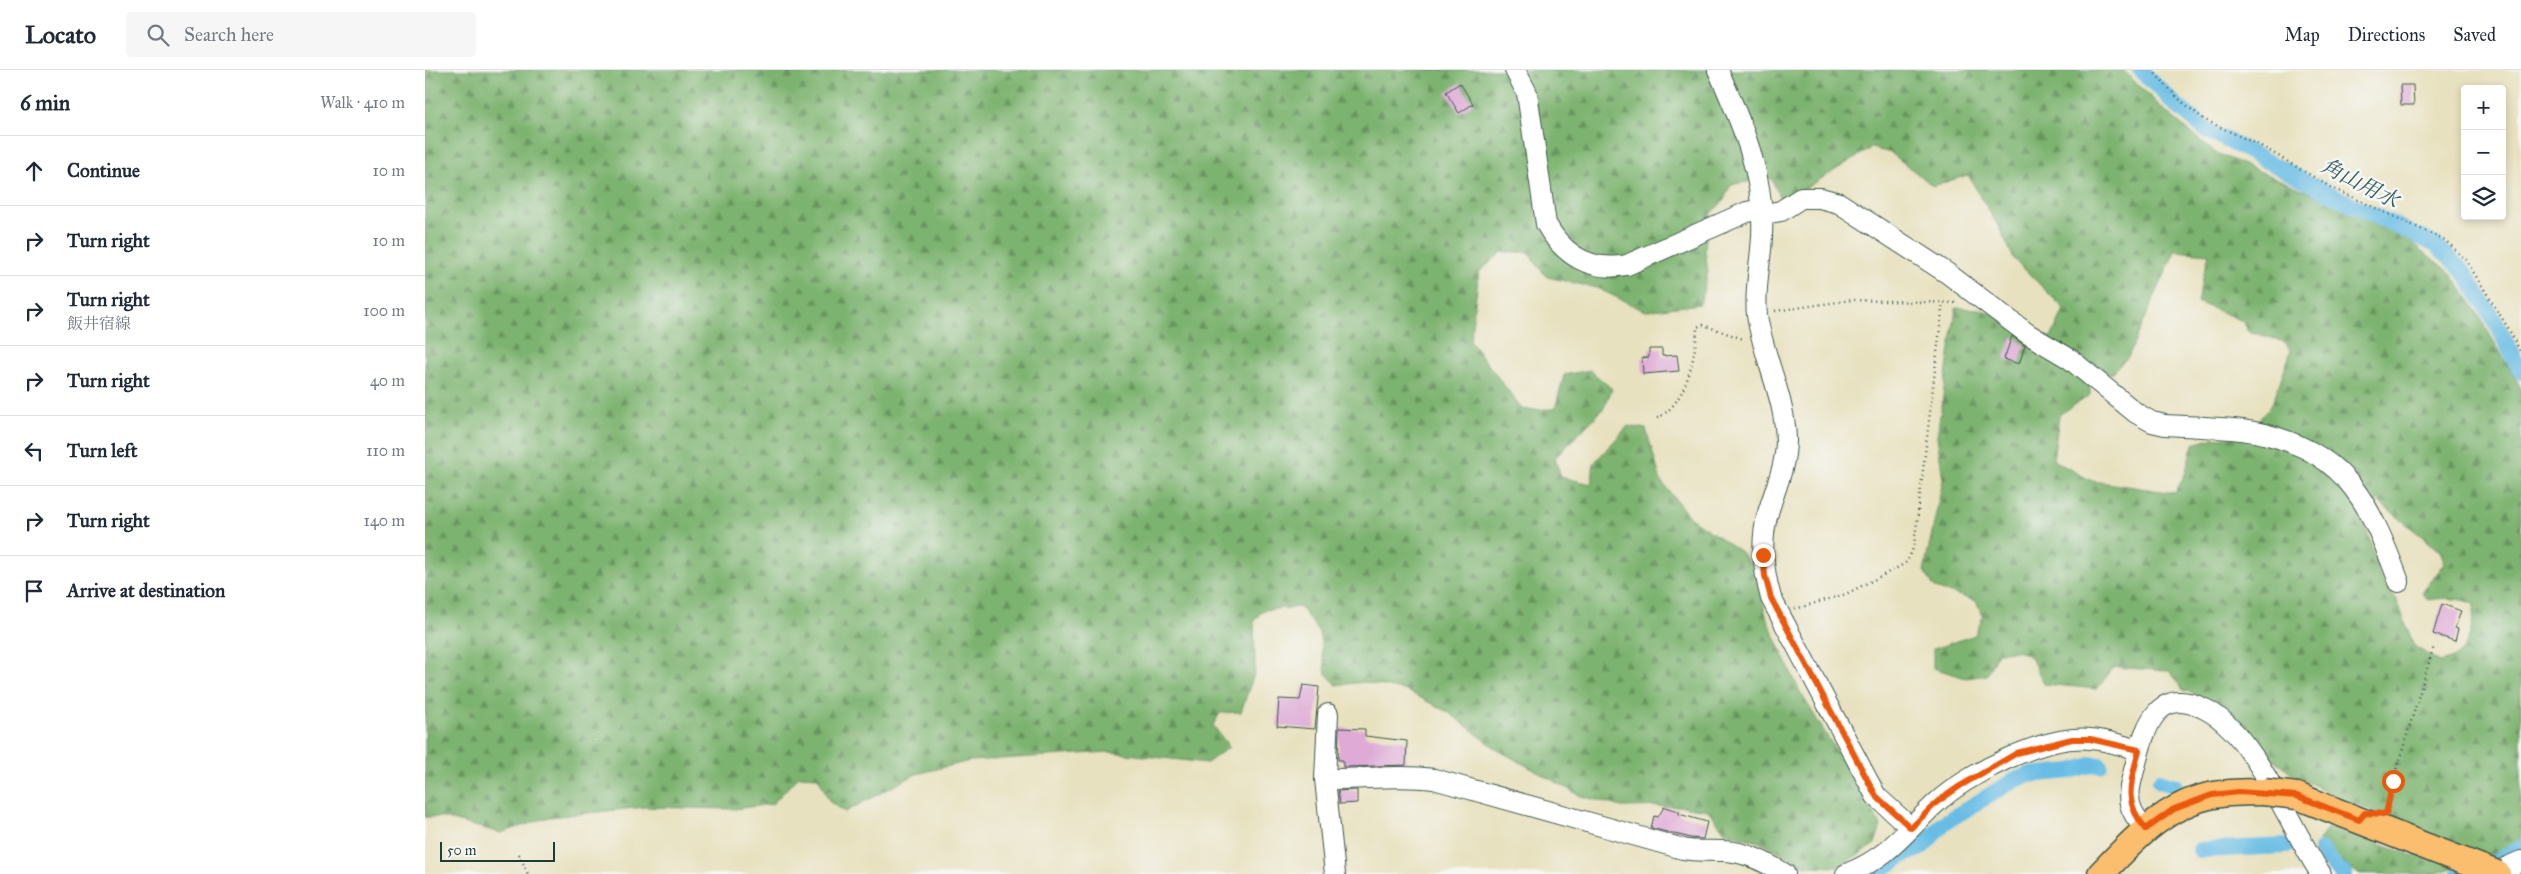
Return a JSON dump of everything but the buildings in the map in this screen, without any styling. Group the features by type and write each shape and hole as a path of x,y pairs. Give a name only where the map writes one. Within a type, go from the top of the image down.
{"main road":[{"path":"2101,874 2146,829 2174,809 2212,795 2264,792 2297,796 2497,874"}],"street":[{"path":"1515,70 1527,93 1546,224 1554,240 1565,251 1580,261 1612,268 1627,265 1747,212 1761,209 1770,213 1781,211 1801,198 1821,198 1839,203 1990,303 2028,334 2089,374 2135,413 2152,422 2165,425 2262,433 2286,440 2340,471 2356,488 2371,514 2399,582"},
{"path":"1718,70 1740,120 1754,159 1761,194 1762,235 1757,313 1780,401 1785,432 1784,466 1768,512 1763,555 1765,576 1780,614 1876,796 1911,828"},
{"path":"2146,829 2137,818 2129,803 2130,784 2146,728 2155,712 2170,702 2187,702 2208,711 2231,730 2257,762 2321,874"},
{"path":"1328,714 1325,779 1335,874"},
{"path":"1846,874 1869,865 1886,854 1937,802 1960,786 2017,753 2072,739 2090,739 2139,750"},
{"path":"1325,779 1411,776 1433,779 1683,849 1697,852 1737,852 1769,864 1785,874"},
{"path":"2492,874 2521,861"}],"path":[{"path":"2152,70 2181,101 2205,120 2263,147 2332,188 2445,240 2466,260 2509,328 2521,353"},
{"path":"1757,313 1852,300 1990,303"},
{"path":"1780,614 1846,594 1907,562 1914,546 1943,303"},
{"path":"1657,418 1665,415 1684,385 1691,365 1697,328 1703,325 1748,340 1762,338"},
{"path":"2386,814 2393,781 2433,646"},
{"path":"519,854 528,874"}],"green space":[{"path":"425,70 2123,70 2162,108 2214,152 2327,200 2409,240 2450,273 2470,300 2521,388 2521,839 2502,852 2433,874 2360,874 2338,861 2319,841 2328,827 2414,856 2421,829 2353,804 2297,777 2273,759 2228,707 2183,690 2170,671 2114,667 2097,689 2044,684 2028,656 2017,652 1997,653 1987,675 1966,678 1933,668 1933,649 1975,635 1983,616 1976,601 1935,588 1924,571 1943,480 1937,436 1956,308 1980,309 2051,338 2064,309 2014,259 2002,233 1968,175 1933,186 1891,153 1871,148 1790,198 1779,197 1772,179 1731,184 1724,200 1708,217 1705,250 1708,272 1700,304 1645,311 1597,288 1547,277 1527,252 1502,252 1479,272 1470,341 1523,410 1555,409 1564,375 1590,370 1612,389 1604,408 1555,458 1561,477 1591,484 1594,463 1628,426 1646,429 1661,481 1690,518 1740,551 1755,571 1767,619 1799,690 1881,825 1875,844 1839,867 1806,866 1765,844 1725,832 1708,810 1680,806 1622,807 1581,796 1498,750 1448,712 1407,691 1364,682 1337,685 1326,674 1319,632 1300,607 1263,610 1254,621 1255,671 1241,712 1220,713 1213,725 1229,747 1207,763 1110,752 970,761 916,774 845,812 830,802 818,777 799,776 772,804 734,809 645,807 549,817 501,833 440,817 425,817","holes":["2175,251 2209,254 2197,302 2243,321 2248,331 2285,342 2291,351 2272,404 2246,436 2214,438 2193,444 2185,474 2175,493 2092,481 2053,460 2059,415 2090,395 2090,383 2101,373 2112,373 2128,357","2378,501 2440,551 2445,563 2422,593 2428,600 2452,599 2475,604 2468,640 2458,654 2450,659 2440,662 2414,646 2397,600 2380,577 2362,513"]}],"waterway":[{"name":"角山用水","path":"2140,70 2176,105 2205,129 2330,194 2436,245 2464,272 2496,323 2521,372"},
{"name":"角山用水","path":"1874,874 1904,855 1921,848 1944,823 2011,782 2028,775 2071,771 2093,764 2100,765"},
{"name":"角山用水","path":"2160,781 2175,786"},
{"name":"角山用水","path":"2200,850 2287,846"},
{"name":"角山用水","path":"2459,874 2494,863 2521,848"},
{"name":"角山用水","path":"2321,850 2340,872 2345,874"}],"route":[{"path":"1763,555 1765,576 1771,598 1876,796 1889,810 1911,828 1937,802 2002,760 2017,753 2072,739 2090,739 2139,750 2130,784 2129,803 2137,818 2146,829 2174,809 2212,795 2238,792 2264,792 2297,796 2359,820 2365,813 2386,814 2393,781"}]}
